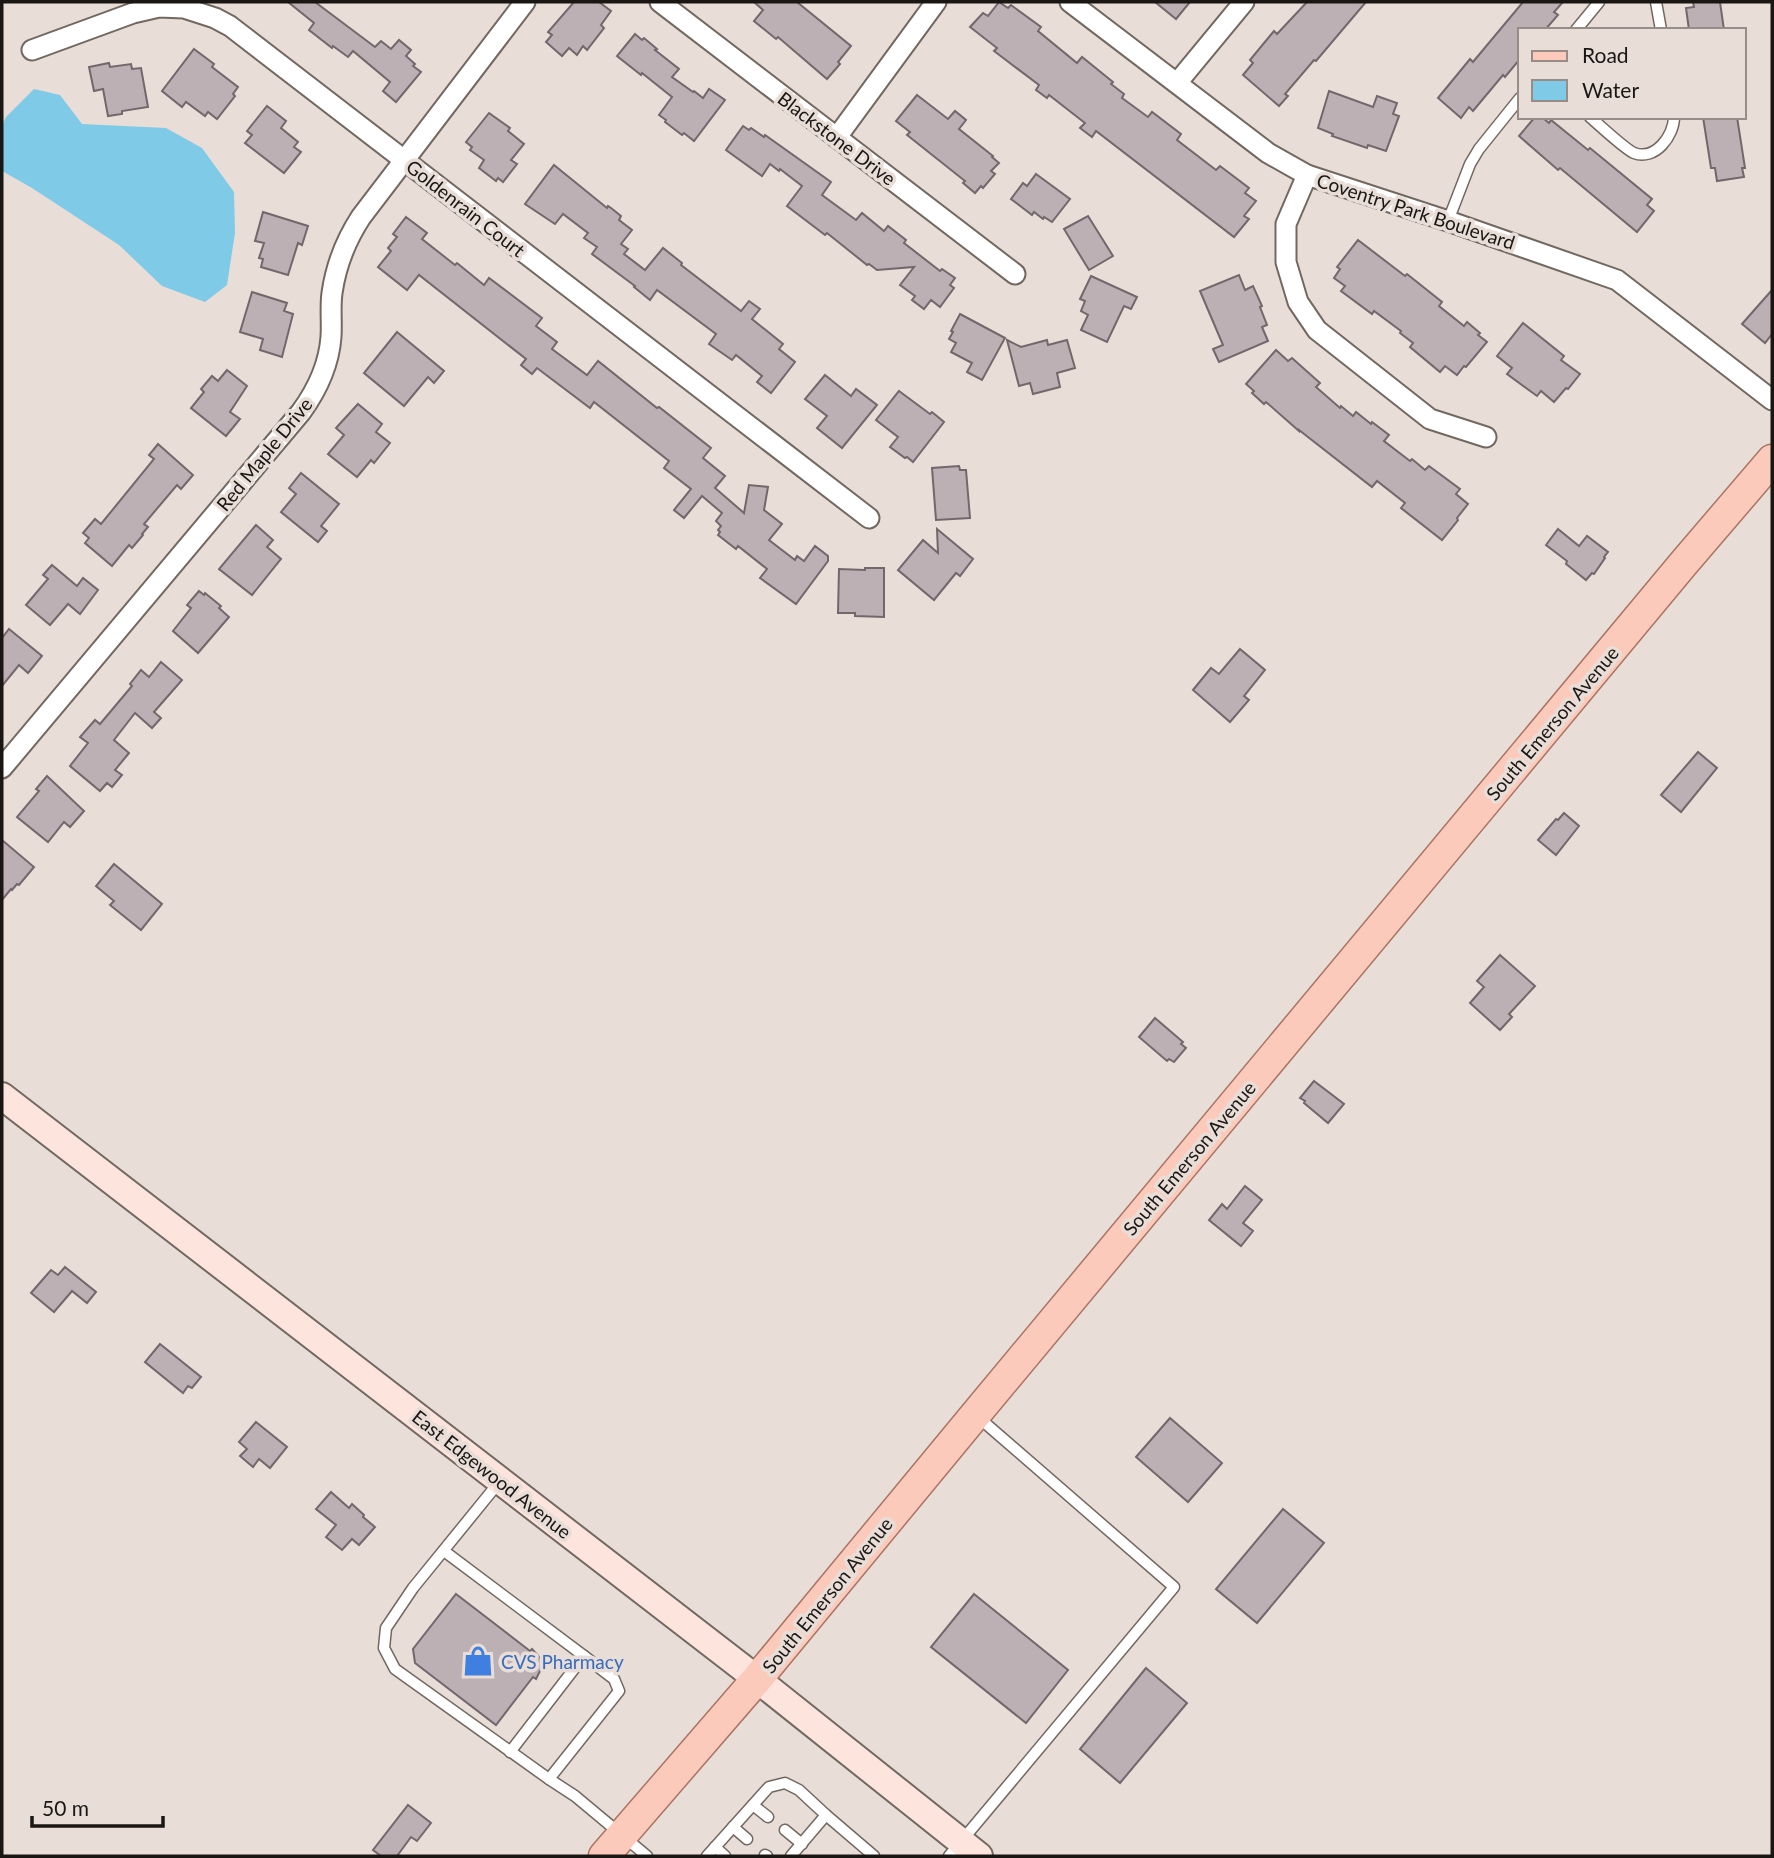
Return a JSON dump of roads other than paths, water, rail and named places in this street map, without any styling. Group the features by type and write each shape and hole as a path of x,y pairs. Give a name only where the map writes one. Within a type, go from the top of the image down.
{"main road":[{"name":"South Emerson Avenue","path":"614,1845 757,1679 1772,460"},
{"name":"East Edgewood Avenue","path":"2,1096 757,1679 963,1852"}],"street":[{"name":"Red Maple Drive","path":"2,768 311,398 327,360 331,336 332,295 345,246 361,217 525,2"},
{"name":"Blackstone Drive","path":"660,2 1015,274"},
{"path":"837,137 936,2"},
{"name":"Coventry Park Boulevard","path":"1070,2 1268,153 1307,175 1617,280 1772,400"},
{"path":"1177,83 1244,2"},
{"name":"Goldenrain Court","path":"32,50 133,13 159,7 184,8 230,26 869,518"},
{"path":"1307,175 1286,224 1286,262 1297,302 1317,330 1430,419 1486,437"}],"lane":[{"path":"1578,28 1599,2"},
{"path":"1656,2 1661,28"},
{"path":"1448,221 1470,164 1518,100"},
{"path":"1592,119 1634,153 1648,153 1662,146 1671,134 1674,119"},
{"path":"963,1852 1174,1587 975,1415"},
{"path":"500,1481 413,1588 386,1628 384,1648 395,1669 575,1796 614,1845 647,1856"},
{"path":"444,1551 614,1679 619,1691 549,1779"},
{"path":"510,1752 584,1656"},
{"path":"707,1856 769,1787 785,1783 799,1790 874,1856"},
{"path":"753,1805 768,1816"},
{"path":"791,1856 826,1815"},
{"path":"733,1827 747,1839"},
{"path":"785,1830 802,1844"},
{"path":"715,1847 725,1856"}],"water":[{"path":"34,89 60,95 82,124 166,128 202,148 234,192 235,233 227,285 205,302 162,286 119,245 2,171 2,126 6,117"}],"place":[{"name":"CVS Pharmacy","path":"478,1661"}]}
